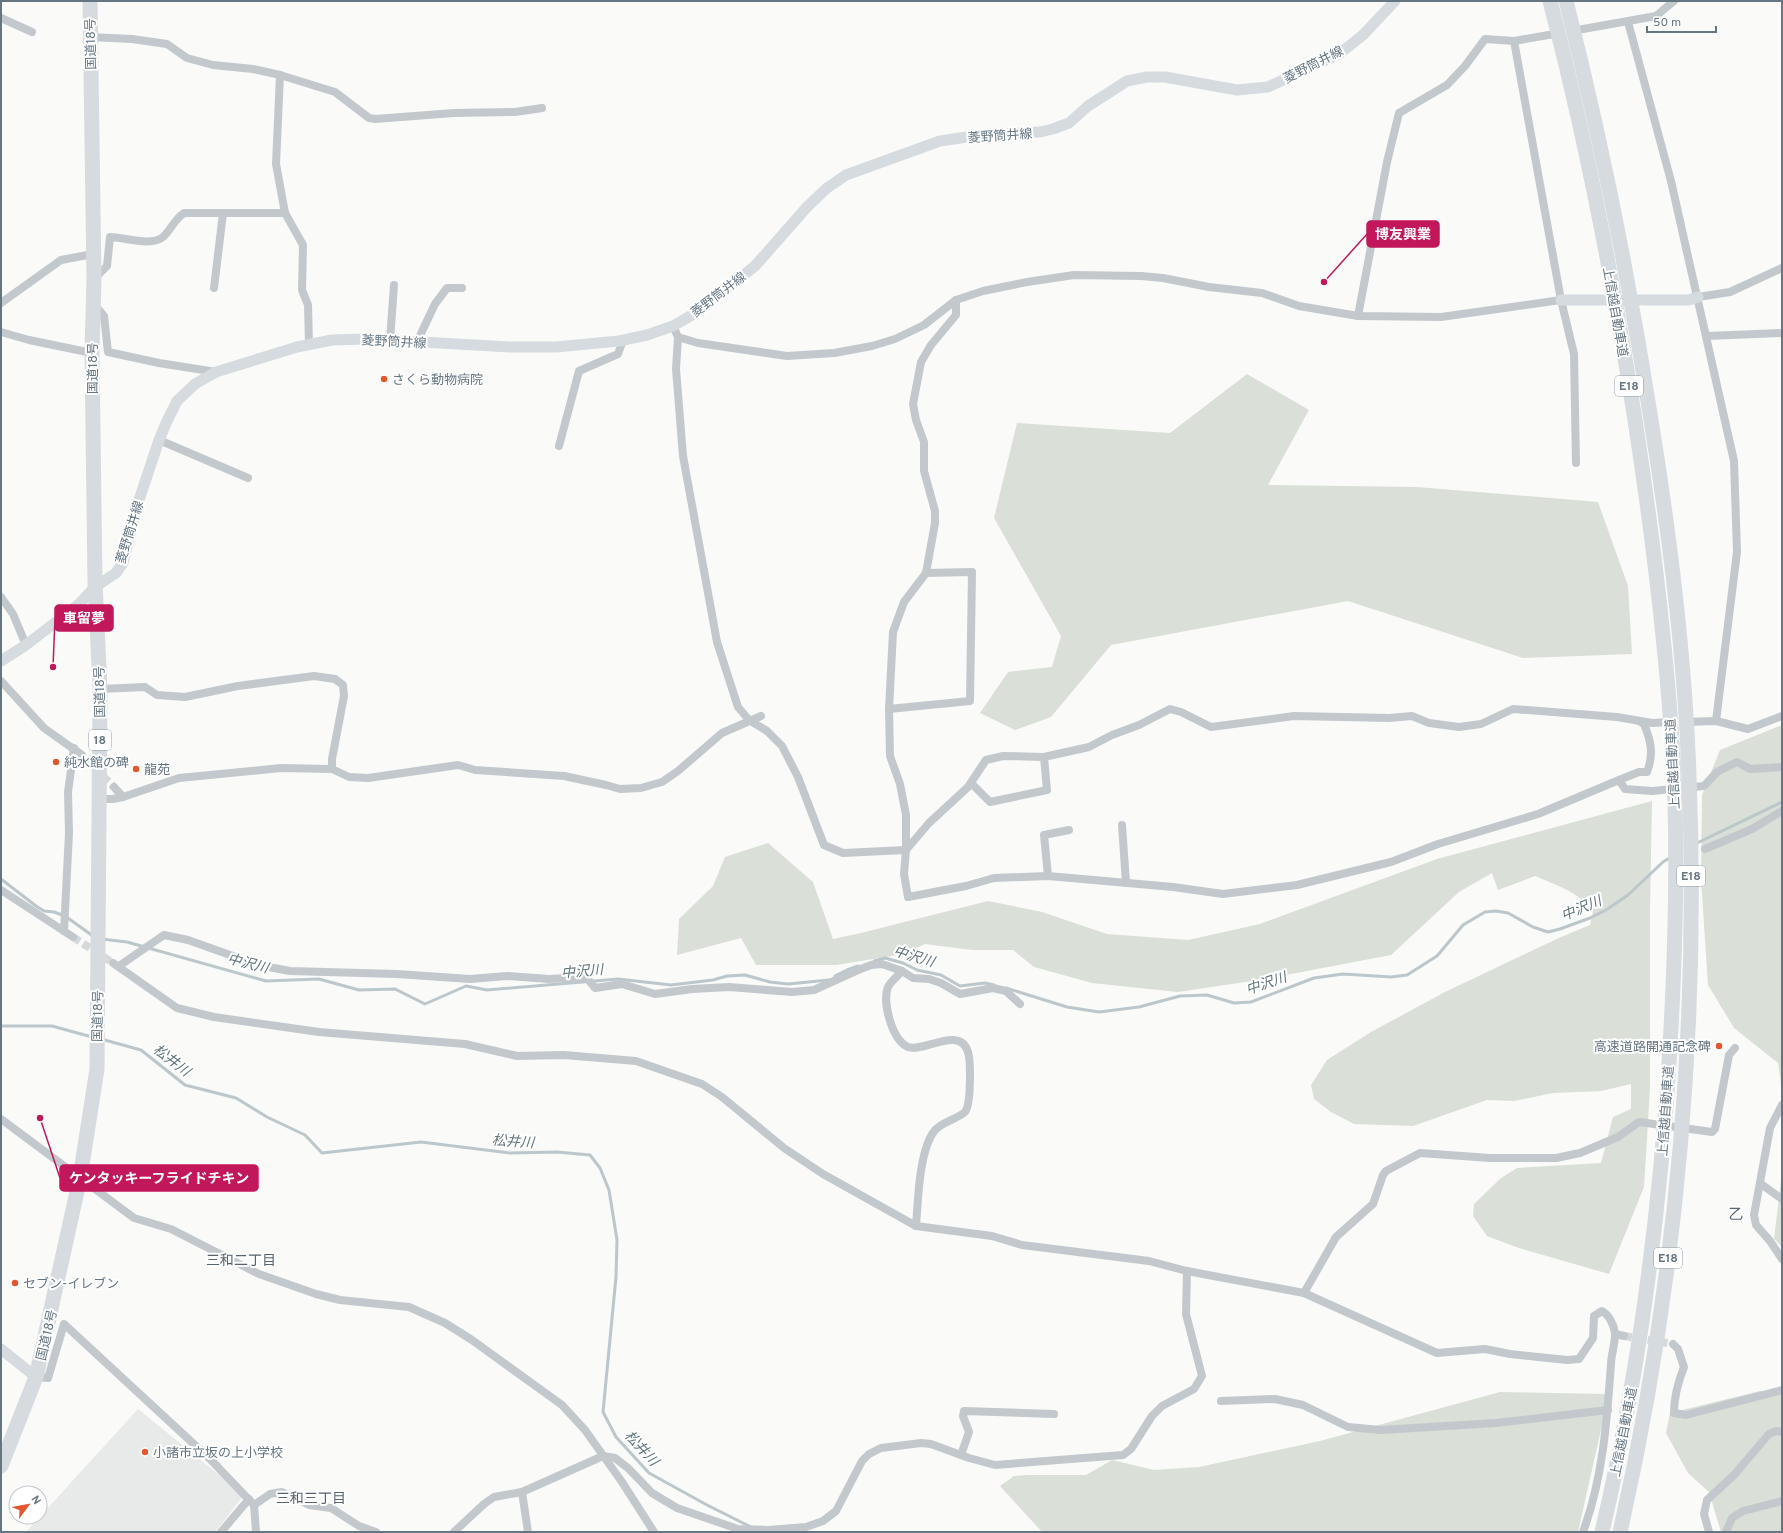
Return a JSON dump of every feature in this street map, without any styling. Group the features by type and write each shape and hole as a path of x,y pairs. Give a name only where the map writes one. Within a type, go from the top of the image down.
{"highway":[{"name":"国道18号","path":"1,1466 36,1377 80,1178 97,1069 100,688 95,587 92,353 94,254 90,1"},
{"name":"上信越自動車道","path":"1550,1 1596,203 1629,384 1653,545 1674,776 1676,914 1674,982 1665,1126 1657,1214 1631,1392 1602,1532"},
{"name":"上信越自動車道","path":"1566,1 1612,199 1645,380 1668,540 1680,649 1689,773 1690,980 1674,1216 1648,1396 1620,1532"}],"main road":[{"name":"菱野筒井線","path":"1,661 26,645 79,604 95,587 116,573 123,563 137,506 159,440 178,401 195,384 216,372 309,345 332,340 368,339 510,347 556,347 623,340 646,335 673,326 692,315 755,266 807,207 827,188 846,175 940,141 980,135 1040,132 1053,129 1069,123 1088,106 1122,84 1147,76 1165,77 1237,90 1268,87 1339,54 1363,35 1394,1"},
{"path":"1561,300 1694,299"},
{"path":"1,1350 36,1377"}],"street":[{"path":"1358,316 1387,162 1399,113 1446,85 1465,66 1485,39 1514,41 1628,22 1656,16 1674,1"},
{"path":"1,18 32,32"},
{"path":"1628,22 1671,181 1694,299 1707,336 1734,461 1737,552 1716,721"},
{"path":"90,37 132,39 168,44 187,58 213,65 253,69 280,75 335,92 369,118 454,113 515,112 542,108"},
{"path":"1514,41 1561,300 1574,354 1576,463"},
{"path":"280,75 276,164 285,213 303,245 302,290 308,305 309,345"},
{"path":"94,278 107,266 110,237 156,241 164,237 176,219 184,213 285,213"},
{"path":"214,288 223,213"},
{"path":"1,303 61,260 94,254"},
{"path":"1694,299 1730,292 1782,268"},
{"path":"678,337 698,343 787,356 834,353 872,346 895,339 924,325 956,300 983,291 1050,278 1074,276 1141,276 1162,278 1209,287 1262,293 1299,306 1358,316 1441,317 1561,300"},
{"path":"390,340 394,284"},
{"path":"417,342 435,304 447,288 462,288"},
{"path":"956,300 956,315 931,345 921,362 913,404 916,420 924,442 924,472 935,511 935,523 926,573 904,602 893,632 889,710 890,756 900,784 906,815 904,874 908,897 966,886 994,878 1048,876 1223,894 1297,885 1391,862 1438,844 1538,814 1639,772 1647,772 1650,764 1651,743 1644,724 1617,717"},
{"path":"93,303 104,316 108,352 159,363 216,372"},
{"path":"673,326 678,337 676,369 686,473 717,642 738,706 749,720 767,731 782,746 798,776 817,830 824,845 843,853 906,850 929,823 970,783 986,760 1003,756 1044,757 1089,747 1112,735 1139,725 1170,709 1181,712 1211,726 1294,716 1389,718 1412,716 1429,723 1459,727 1481,724 1513,709 1617,717 1652,723 1716,721 1748,729 1782,716"},
{"path":"1,332 29,340 92,353"},
{"path":"1707,336 1782,333"},
{"path":"559,446 579,371 618,354 623,340"},
{"path":"159,440 248,478"},
{"path":"889,710 970,701 972,572 926,573"},
{"path":"1,597 13,614 26,645"},
{"path":"100,688 145,687 156,695 185,697 238,686 314,676 335,679 343,685 344,696 332,759 332,769"},
{"path":"1,681 44,728 82,755"},
{"path":"99,799 123,797 179,778 281,768 332,769 349,777 368,778 458,765 475,770 564,776 620,789 641,788 662,782 678,771 722,733 761,716"},
{"path":"64,931 69,834 68,792 74,748"},
{"path":"970,783 990,802 1048,790 1044,757"},
{"path":"1619,780 1625,789 1652,791 1704,786 1716,772 1737,762 1750,769 1782,767"},
{"path":"114,787 123,797"},
{"path":"1705,848 1752,829 1782,811"},
{"path":"1122,825 1126,883"},
{"path":"1048,876 1044,835 1069,830"},
{"path":"1,890 73,937"},
{"path":"1020,1004 1006,991 994,988 960,994 941,983 929,979 914,978 902,971 882,964 871,965 814,990 792,992 729,987 692,989 655,994 622,984 595,988 586,977 549,979 508,976 470,979 397,974 290,970 258,965 188,940 164,935 116,964 177,1008 214,1017 319,1032 465,1044 516,1056 564,1055 636,1061 702,1084 722,1097 784,1148 824,1174 916,1226 992,1236 1022,1245 1149,1261 1187,1271 1304,1293 1437,1353 1484,1349 1510,1354 1567,1360 1579,1359 1593,1338 1594,1316 1602,1311 1608,1315 1620,1335 1612,1349 1608,1410 1599,1479 1583,1532"},
{"path":"902,971 889,986 886,999 889,1020 903,1044 909,1048 936,1042 957,1041 965,1046 968,1052 970,1069 969,1104 966,1111 936,1129 925,1150 916,1226"},
{"path":"1304,1293 1336,1237 1373,1204 1383,1175 1386,1171 1420,1153 1490,1158 1556,1158 1580,1153 1618,1137 1639,1122 1712,1132 1715,1129 1729,1055 1735,1048"},
{"path":"1782,1105 1770,1128 1761,1184 1754,1215 1756,1225 1770,1241 1782,1260"},
{"path":"1,1119 134,1218 171,1229 259,1274 316,1294 340,1300 409,1308 445,1323 494,1355 562,1405 585,1430 622,1482 654,1532"},
{"path":"1761,1184 1782,1199"},
{"path":"454,1532 484,1504 494,1497 522,1492 603,1456 615,1458 628,1468 652,1493 677,1508 738,1529 769,1530 806,1527 823,1521 836,1511 862,1461 869,1454 881,1448 926,1443 995,1466 1123,1455 1131,1449 1152,1416 1162,1406 1194,1389 1202,1376 1186,1314 1187,1271"},
{"path":"36,1377 48,1378 64,1324 210,1460 252,1502 256,1532"},
{"path":"1672,1344 1678,1350 1684,1367 1677,1384 1674,1413 1686,1415 1782,1390"},
{"path":"1221,1401 1275,1399 1303,1405 1348,1427 1381,1430 1496,1423 1608,1410"},
{"path":"961,1455 969,1432 963,1416 964,1411 1054,1414"},
{"path":"1709,1532 1704,1514 1707,1500 1734,1475 1769,1434 1776,1431 1782,1432"},
{"path":"221,1532 252,1502 270,1494 282,1492 309,1505 331,1508 359,1526 376,1532"},
{"path":"522,1492 528,1532"},
{"path":"1726,1532 1732,1518 1743,1511 1782,1501"}],"shaded area":[{"path":"1247,374 1309,410 1268,485 1417,487 1598,502 1628,586 1632,654 1523,658 1348,601 1111,645 1051,717 1015,730 980,713 1008,672 1052,667 1061,636 994,518 1017,423 1170,433"},
{"path":"1782,725 1782,1091 1778,1063 1734,1028 1708,985 1701,879 1702,795 1720,750"},
{"path":"1652,801 1650,909 1650,1088 1644,1187 1609,1274 1519,1248 1487,1236 1473,1216 1474,1204 1501,1178 1517,1168 1601,1163 1613,1117 1631,1109 1631,1084 1601,1091 1553,1093 1514,1101 1487,1100 1413,1126 1354,1124 1331,1112 1314,1099 1311,1085 1327,1060 1371,1032 1445,992 1561,937 1590,925 1593,911 1587,904 1567,890 1535,876 1498,890 1492,873 1459,892 1391,955 1265,979 1178,992 1092,983 1034,967 1013,950 972,950 925,944 904,954 836,965 756,965 741,938 677,955 679,919 713,886 725,857 768,843 813,882 833,939 988,901 1042,912 1107,934 1188,940 1260,924 1437,859"},
{"path":"1782,1172 1782,1247 1774,1239"},
{"path":"1760,1391 1782,1394 1782,1532 1721,1532 1709,1492 1688,1473 1666,1433 1670,1413"},
{"path":"1500,1392 1609,1394 1578,1532 1042,1532 1000,1486 1014,1476 1086,1475 1112,1460 1154,1470 1199,1467 1320,1441"},
{"name":"小諸市立坂の上小学校","path":"138,1409 244,1495 215,1532 26,1532 32,1525 48,1525 48,1508"}],"waterway":[{"name":"中沢川","path":"1695,844 1782,802"},
{"name":"中沢川","path":"1006,988 1067,1007 1099,1012 1139,1007 1180,996 1207,995 1234,1003 1251,1002 1314,978 1343,974 1391,977 1407,975 1437,956 1463,925 1485,912 1496,911 1508,913 1533,927 1548,932 1560,929 1590,918 1606,910 1628,895 1663,862 1671,857"},
{"name":"中沢川","path":"1,879 44,911 54,912 65,916 93,936"},
{"name":"中沢川","path":"102,939 127,942 266,981 319,979 359,990 395,989 425,1004 466,986 487,990 618,979 671,985 713,980 727,976 745,975 770,982 788,984 829,980"},
{"name":"中沢川","path":"874,961 885,958 903,963 917,970 941,975 960,986 985,983 994,985"},
{"name":"中沢川","path":"835,976 858,966"},
{"name":"松井川","path":"1,1026 52,1026 92,1037"},
{"name":"松井川","path":"101,1039 141,1050 185,1085 236,1098 267,1117 305,1135 322,1153 421,1142 510,1153 557,1152 590,1155 600,1168 609,1190 617,1240 616,1277 603,1412 616,1437 649,1473 751,1527"}],"tunnel":[{"path":"77,751 114,787"},
{"path":"73,937 113,963"},
{"path":"1624,1336 1673,1344"}],"place":[{"name":"博友興業","path":"1324,282"},
{"name":"さくら動物病院","path":"384,379"},
{"name":"車留夢","path":"53,667"},
{"name":"純水館の碑","path":"56,762"},
{"name":"龍苑","path":"136,769"},
{"name":"高速道路開通記念碑","path":"1719,1046"},
{"name":"ケンタッキーフライドチキン","path":"40,1118"},
{"name":"セブン-イレブン","path":"15,1283"},
{"name":"小諸市立坂の上小学校","path":"145,1452"}],"district":[{"name":"乙","path":"1736,1214"},
{"name":"三和二丁目","path":"241,1260"},
{"name":"三和三丁目","path":"311,1498"}]}
